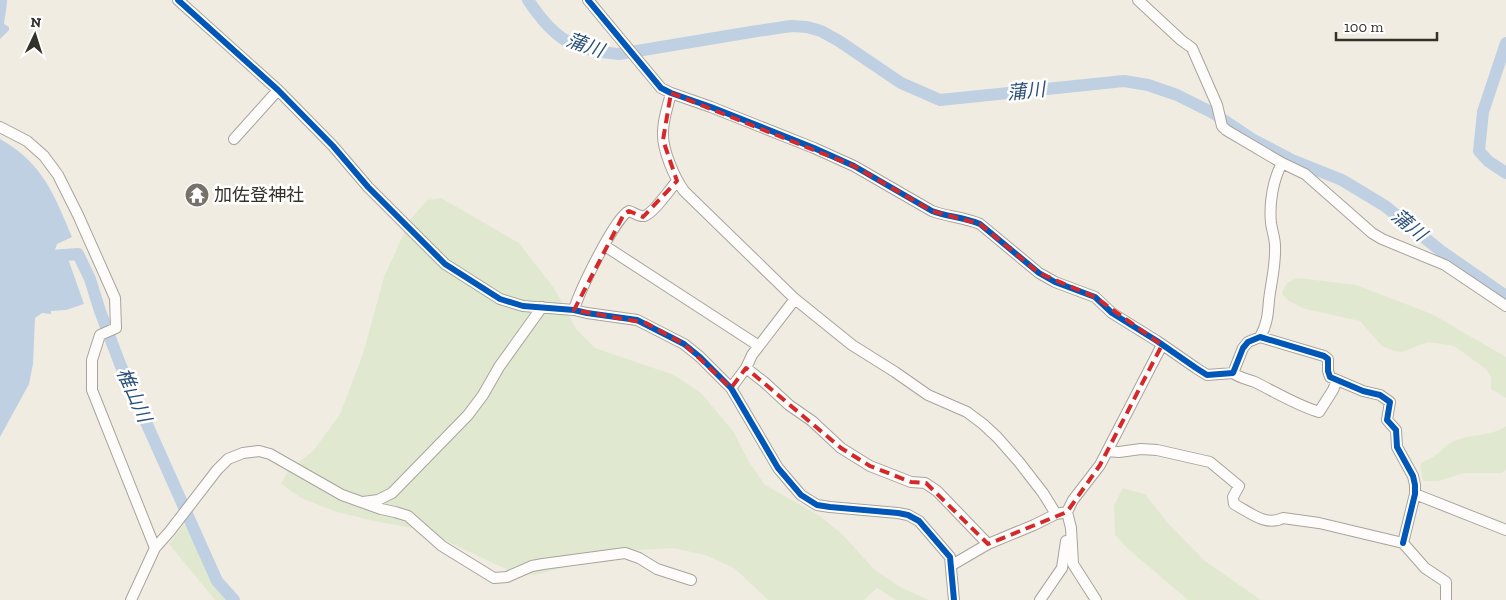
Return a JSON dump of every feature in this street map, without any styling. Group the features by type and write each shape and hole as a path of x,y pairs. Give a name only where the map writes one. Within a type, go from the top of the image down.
{"street":[{"path":"178,0 278,90 333,146 368,187 446,264 500,299 523,306 574,310 637,320 684,344 700,356 731,388 778,468 801,495 817,504 830,507 908,515 919,522 950,557 954,600"},
{"path":"588,0 656,83 671,93 814,148 854,166 932,211 980,224 1039,273 1055,282 1095,297 1112,313 1207,375 1233,373 1299,406 1319,412 1337,380"},
{"path":"1138,0 1192,48 1218,105 1222,126 1242,141 1311,178 1372,233 1406,250 1455,270 1506,306"},
{"path":"234,139 278,90"},
{"path":"671,93 664,122 663,140 677,181 684,191 795,299 852,345 928,395 967,412 983,424 1019,462 1043,493 1056,514"},
{"path":"0,127 16,134 37,150 58,175 115,298 116,328 100,336 92,360 92,390 156,548"},
{"path":"1233,373 1248,342 1260,337 1265,330 1275,246 1271,222 1273,194 1276,174 1282,163"},
{"path":"574,310 580,292 626,211 629,210 645,216 677,181"},
{"path":"605,246 759,346"},
{"path":"731,388 746,368 752,355 795,299"},
{"path":"362,502 378,500 392,493 468,414 483,395 499,367 542,307"},
{"path":"1260,337 1324,356 1328,360 1330,377 1363,391 1380,395 1390,402 1387,420 1396,430 1397,447 1413,476 1415,494 1403,543"},
{"path":"1040,600 1062,568 1065,558 1067,512 1073,500 1100,465 1162,345"},
{"path":"746,368 790,406 812,421 841,448 870,466 911,482 928,484 988,544"},
{"path":"1107,451 1157,450 1210,462 1239,486 1234,497 1234,504 1259,518 1264,520 1280,520 1284,518 1309,522 1403,543 1425,568 1446,582 1446,600"},
{"path":"131,600 156,548 217,470 228,459 243,453 259,451 270,454 342,494 381,509 408,516 442,546 494,578 501,579 532,566 620,553 633,556 657,569 692,580"},
{"path":"1415,494 1506,530"},
{"path":"952,565 969,557 988,544 1056,514 1067,512"},
{"path":"1067,512 1071,528 1072,564 1096,600"}],"highlighted area":[{"path":"671,93 854,166 932,211 980,224 1039,273 1095,297 1162,345 1100,465 1067,512 988,544 926,483 911,482 870,466 841,448 746,368 731,388 684,344 646,323 574,310 624,214 629,211 643,217 677,181 663,140"}],"green space":[{"path":"441,198 519,243 554,288 577,330 595,348 674,375 701,393 733,431 749,462 765,485 820,516 843,535 874,569 900,587 929,600 896,600 877,588 864,600 768,600 734,568 705,555 673,548 624,551 535,575 514,573 423,530 334,511 301,498 281,484 288,471 314,450 340,414 363,354 384,277 410,220 427,200"},
{"path":"1300,278 1356,285 1432,314 1506,357 1506,398 1491,389 1491,378 1486,369 1454,346 1428,342 1402,352 1391,350 1382,346 1360,321 1305,309 1289,301 1282,294 1284,287 1290,281"},
{"path":"1506,426 1506,470 1501,473 1464,473 1438,481 1423,481 1420,465 1436,455 1448,444 1461,439 1494,432"},
{"path":"1123,488 1145,494 1167,522 1205,561 1261,600 1188,600 1128,549 1115,535 1114,505"},
{"path":"184,524 229,600 215,600 169,544"}],"water":[{"path":"0,0 7,0 4,24 9,27 9,30 0,39"},
{"path":"0,139 27,158 37,169 53,194 72,237 57,244 55,250 57,252 65,250 84,304 66,310 51,311 51,314 42,313 35,318 33,364 29,384 0,437"}],"waterway":[{"name":"蒲川","path":"528,0 546,24 565,40 588,49 619,54 791,26 807,27 821,31 839,41 901,83 940,100 1124,81 1148,85 1177,95 1213,113 1252,139 1292,160 1342,180 1385,206 1441,251 1506,296"},
{"path":"1506,43 1483,112 1479,151 1488,161 1506,173"},
{"name":"椎山川","path":"50,256 78,254 90,279 120,364 217,581 234,600"}],"cycle path":[{"path":"178,0 278,90 333,146 368,187 445,264 500,299 523,306 574,310 637,320 684,344 731,388 778,468 801,495 817,505 898,513 908,515 919,521 950,557 954,600"},
{"path":"588,0 661,88 814,148 854,166 932,211 980,224 1039,273 1055,282 1095,297 1112,313 1207,375 1233,373 1243,348 1248,342 1260,337 1324,356 1328,359 1330,377 1363,391 1380,395 1390,402 1387,420 1396,430 1397,447 1413,476 1415,485 1415,494 1403,543"}],"place":[{"name":"加佐登神社","path":"197,195"}]}
